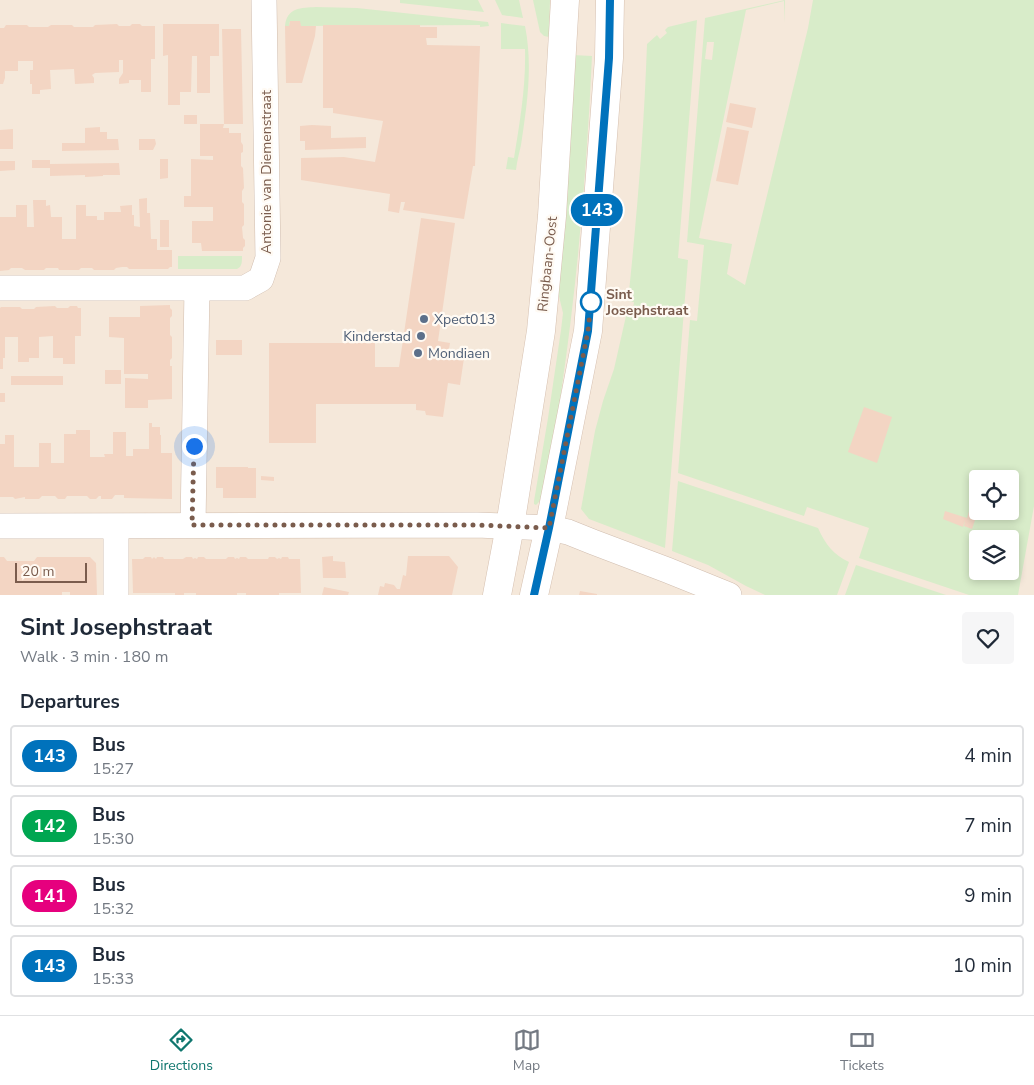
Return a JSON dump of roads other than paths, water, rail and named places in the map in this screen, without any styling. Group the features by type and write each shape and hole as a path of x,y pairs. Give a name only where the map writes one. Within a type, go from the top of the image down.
{"main road":[{"name":"Ringbaan-Oost","path":"497,595 510,526 541,330 552,216 565,0"},
{"path":"534,595 588,331 609,58 610,0"}],"street":[{"name":"Antonie van Diemenstraat","path":"0,288 245,288 262,279 268,258 264,0"},
{"path":"192,525 197,288"},
{"path":"0,526 510,526 549,528 568,532 729,595"},
{"path":"116,526 116,595"}],"place":[{"name":"Sint Josephstraat","path":"591,302"},
{"name":"Xpect013","path":"424,319"},
{"name":"Kinderstad","path":"421,336"},
{"name":"Mondiaen","path":"418,353"}]}
